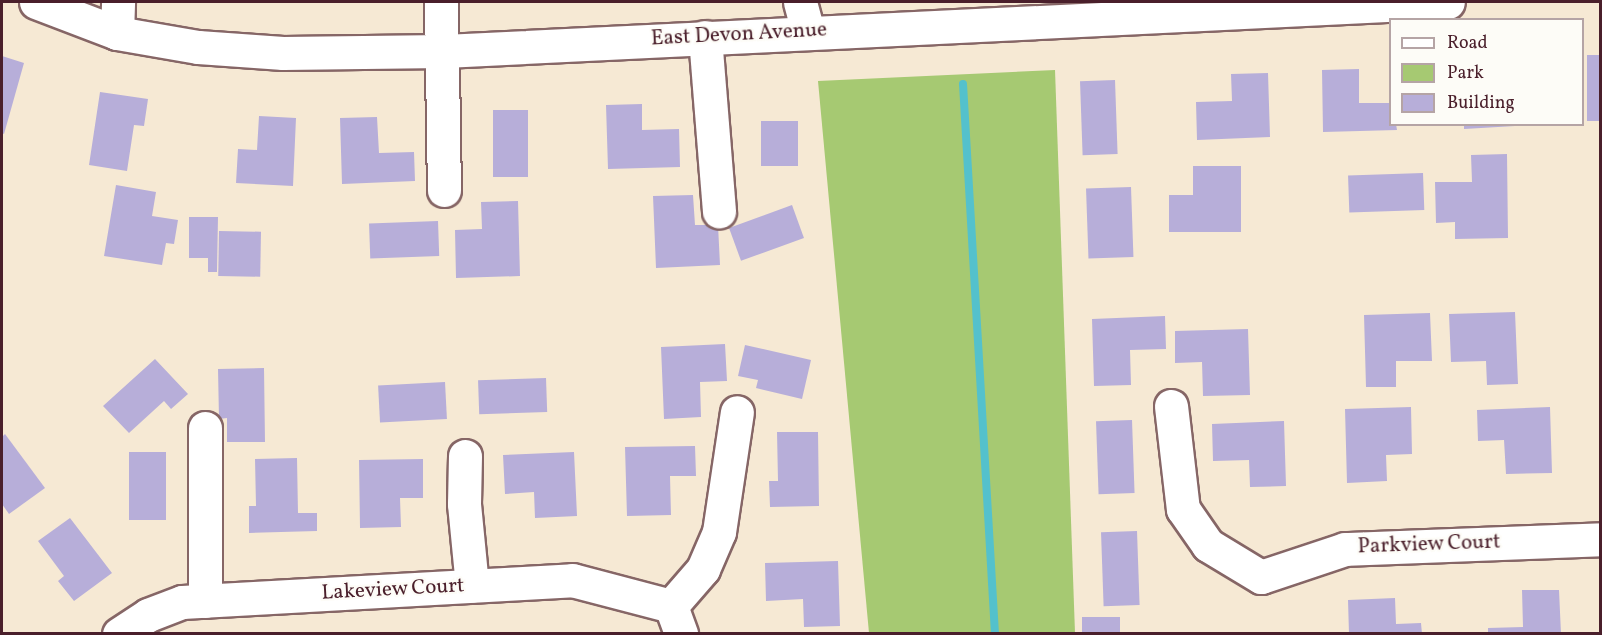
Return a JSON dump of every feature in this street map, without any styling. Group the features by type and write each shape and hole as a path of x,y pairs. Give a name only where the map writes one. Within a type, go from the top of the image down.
{"street":[{"name":"East Devon Avenue","path":"36,2 117,33 198,47 284,53 444,51 705,37 804,17 1445,2"},
{"path":"117,33 118,2"},
{"path":"441,2 444,51 444,190"},
{"path":"705,37 719,211"},
{"name":"Parkview Court","path":"1171,406 1183,509 1208,545 1262,577 1345,549 1600,539"},
{"path":"676,620 703,569 719,532 737,412"},
{"path":"205,428 205,601"},
{"path":"465,456 464,504 472,586"},
{"name":"Lakeview Court","path":"119,633 165,608 182,602 572,580 676,620"}],"green space":[{"path":"1055,70 1075,633 869,633 818,81"}],"building":[{"path":"1587,55 1600,55 1600,121 1587,121"},
{"path":"2,56 24,63 4,134 2,133"},
{"path":"1359,69 1359,103 1389,103 1389,126 1396,126 1397,130 1323,132 1322,70"},
{"path":"1268,73 1270,137 1197,140 1196,102 1232,101 1231,74"},
{"path":"1115,80 1118,154 1083,155 1080,81"},
{"path":"100,92 148,99 144,126 134,125 127,171 89,165"},
{"path":"642,104 642,130 679,129 680,167 608,169 606,105"},
{"path":"493,110 528,110 528,177 493,177"},
{"path":"259,116 296,118 293,186 236,183 238,149 257,150"},
{"path":"377,117 379,153 414,152 415,181 342,184 340,118"},
{"path":"761,121 798,121 798,166 761,166"},
{"path":"1464,126 1515,126 1464,129"},
{"path":"1507,154 1508,238 1455,239 1455,222 1436,223 1435,182 1472,182 1471,155"},
{"path":"1193,166 1241,166 1241,232 1169,232 1169,195 1193,195"},
{"path":"1423,173 1424,210 1349,213 1348,176"},
{"path":"116,185 156,192 152,216 178,220 174,244 166,243 162,265 104,256"},
{"path":"1131,187 1133,257 1088,259 1086,189"},
{"path":"693,195 695,225 718,225 720,265 656,268 653,196"},
{"path":"518,201 520,276 456,278 455,230 482,229 481,202"},
{"path":"792,205 804,238 741,261 729,228"},
{"path":"189,217 218,217 217,272 208,272 208,258 189,258"},
{"path":"438,221 439,256 370,258 369,223"},
{"path":"219,231 261,232 260,277 218,276"},
{"path":"1515,312 1518,384 1487,385 1486,361 1451,362 1449,314"},
{"path":"1430,313 1432,361 1396,361 1396,387 1366,387 1364,315"},
{"path":"1165,316 1166,349 1130,350 1131,385 1094,386 1092,319"},
{"path":"1248,329 1250,395 1203,396 1202,362 1175,363 1175,331"},
{"path":"725,344 727,381 700,382 701,417 664,419 661,347"},
{"path":"745,345 811,360 802,399 756,388 758,380 738,376"},
{"path":"155,359 188,394 171,409 164,401 129,433 103,406"},
{"path":"264,368 265,442 227,442 227,418 219,419 218,369"},
{"path":"546,378 547,412 479,414 478,380"},
{"path":"445,382 447,419 380,422 378,386"},
{"path":"1411,407 1412,454 1386,455 1387,481 1347,483 1345,409"},
{"path":"1550,407 1552,473 1506,474 1504,440 1478,441 1477,410"},
{"path":"1132,420 1135,493 1099,494 1096,421"},
{"path":"1284,421 1286,486 1250,487 1249,460 1213,461 1212,424"},
{"path":"777,432 818,432 819,506 770,507 769,481 778,481"},
{"path":"5,434 45,488 9,514 2,504 2,437"},
{"path":"695,446 696,476 670,476 671,515 627,516 625,447"},
{"path":"129,452 166,452 166,520 129,520"},
{"path":"574,452 577,516 535,518 534,492 505,494 503,455"},
{"path":"297,458 298,513 317,513 317,531 249,533 249,506 256,506 255,459"},
{"path":"423,459 423,498 400,498 401,527 360,528 359,460"},
{"path":"70,518 112,573 74,601 58,581 64,576 38,541"},
{"path":"1137,531 1140,605 1104,606 1101,532"},
{"path":"838,561 840,626 804,627 803,599 766,601 765,563"},
{"path":"1522,590 1559,590 1561,634 1488,634 1488,628 1523,627"},
{"path":"1395,598 1396,624 1421,623 1422,634 1349,634 1348,600"},
{"path":"1082,617 1120,617 1120,634 1082,634"}],"waterway":[{"path":"963,84 995,634"}]}
